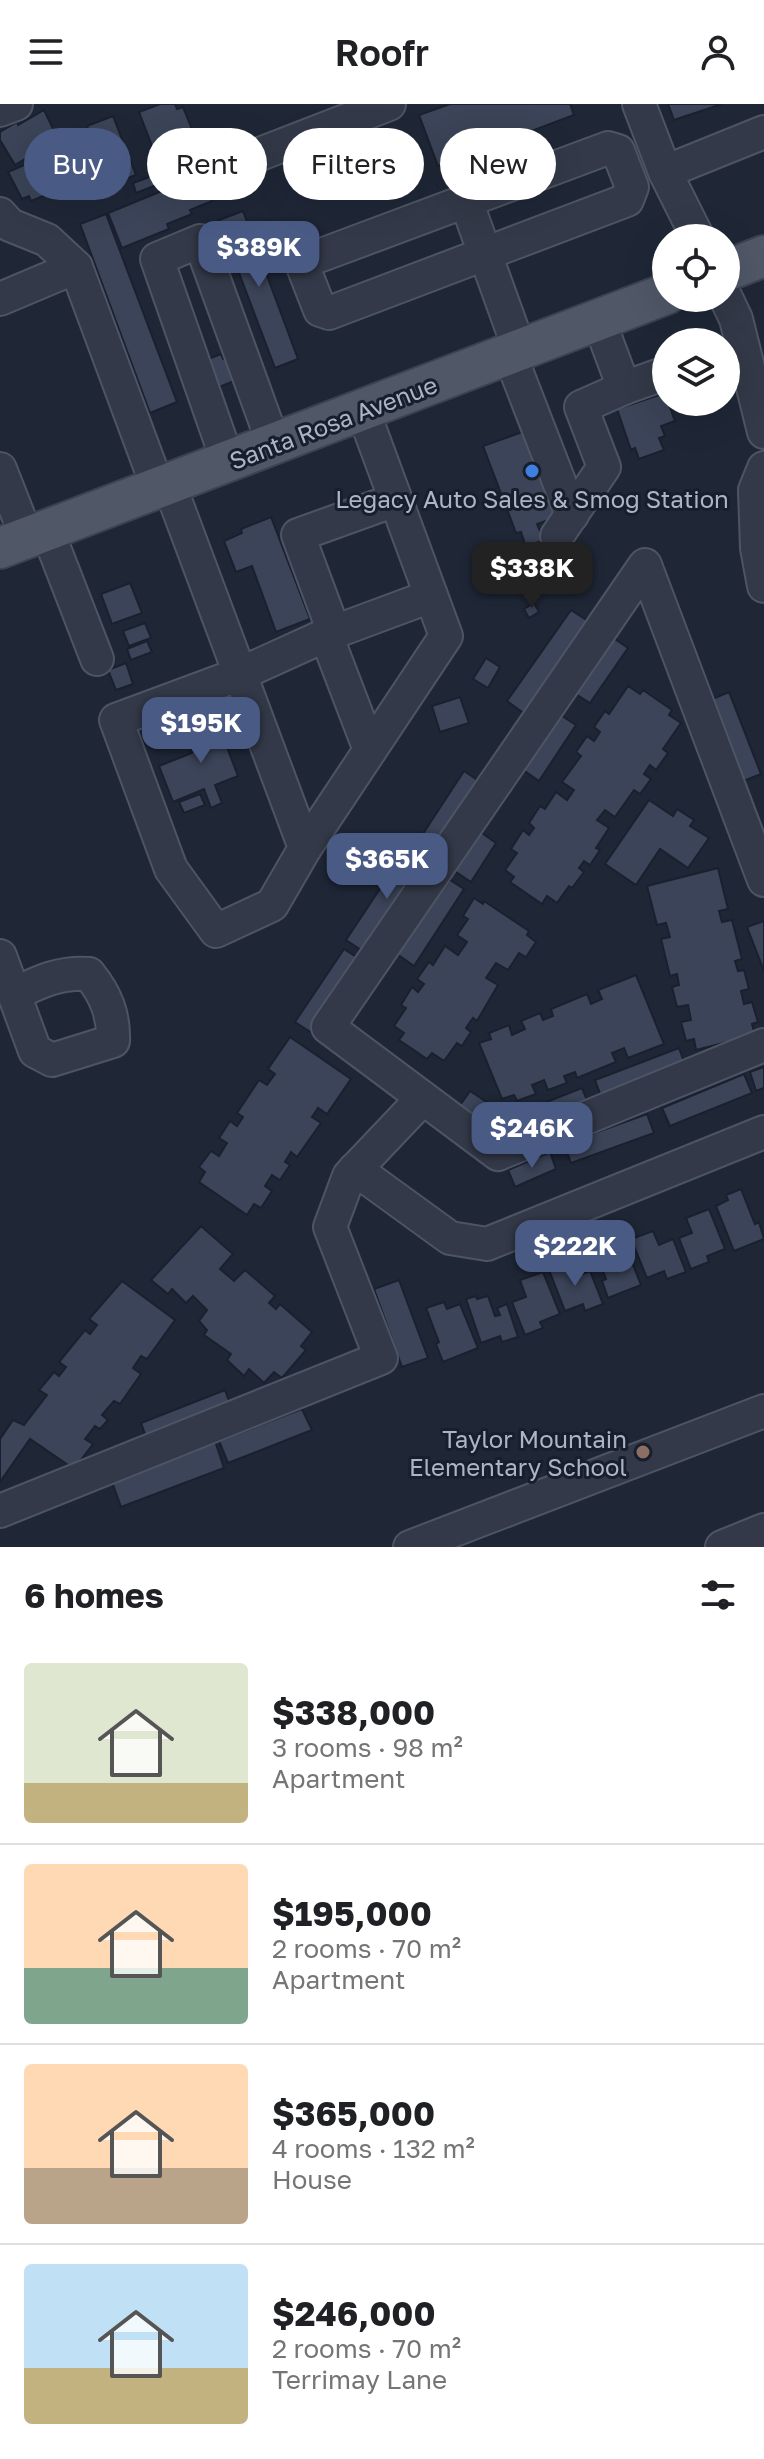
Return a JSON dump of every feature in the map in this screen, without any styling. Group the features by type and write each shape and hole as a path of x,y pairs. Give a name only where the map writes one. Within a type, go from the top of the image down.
{"main road":[{"path":"740,265 764,256"},
{"name":"Santa Rosa Avenue","path":"25,539 652,300"}],"street":[{"path":"0,110 16,104"},
{"path":"267,151 389,104"},
{"path":"639,104 665,172 691,224"},
{"path":"665,172 764,132"},
{"path":"608,148 618,151 632,187 627,200 486,254 329,313 320,310 304,269 308,260 608,148"},
{"path":"466,201 486,254 565,526 604,467 581,407 652,378"},
{"path":"0,214 10,225 47,240 76,267 240,674 305,848"},
{"path":"228,462 157,259 200,241 274,445"},
{"path":"0,299 76,267"},
{"path":"733,312 764,432"},
{"path":"599,321 624,388"},
{"path":"363,411 446,636 305,848 272,905 216,931 171,869 116,720 240,674 330,633 431,596"},
{"path":"764,468 755,490 757,548 764,586"},
{"path":"0,469 25,539 97,659"},
{"path":"370,750 298,535 395,500"},
{"path":"764,880 756,832 645,565 328,1027 498,1154 764,1045"},
{"path":"0,956 14,995"},
{"path":"0,1511 381,1358 330,1227 349,1176 423,1098"},
{"path":"355,1169 450,1238 487,1244 764,1132"},
{"path":"410,1547 455,1539 764,1411"},
{"path":"722,1547 764,1530"}],"building":[{"path":"160,104 175,104 177,109 183,107 192,128 147,128 147,133 139,112"},
{"path":"450,104 570,104 574,115 539,128 440,128 438,166 419,115"},
{"path":"668,104 722,104 674,120"},
{"path":"44,110 53,128 24,128 24,160 15,165 0,140 0,132 17,122 18,125"},
{"path":"113,116 118,128 88,128"},
{"path":"24,165 24,198 22,199 8,172"},
{"path":"147,178 147,189 136,193 133,183"},
{"path":"147,197 147,200 212,201 190,210 192,214 167,224 169,229 122,248 108,213"},
{"path":"243,211 298,359 275,368 219,220"},
{"path":"106,214 177,402 150,413 80,224"},
{"path":"221,354 223,359 230,356 239,379 212,390 203,361"},
{"path":"652,397 652,416 673,416 675,421 661,426 665,436 659,438 664,450 639,459 635,448 631,450 617,409"},
{"path":"528,430 560,516 537,524 544,540 526,547 521,532 516,533 483,446"},
{"path":"271,517 310,619 276,632 252,566 236,572 224,541 242,533 241,529"},
{"path":"130,583 142,613 112,624 101,594"},
{"path":"534,603 539,612 529,618 524,609"},
{"path":"571,610 594,625 529,717 507,701"},
{"path":"145,623 151,638 129,646 123,631"},
{"path":"612,637 628,648 590,703 574,693"},
{"path":"147,641 152,652 131,660 127,649"},
{"path":"486,658 500,667 488,688 473,679"},
{"path":"126,663 133,684 116,690 108,670"},
{"path":"628,686 640,694 643,690 672,710 669,715 681,723 663,749 668,753 656,770 650,765 644,774 651,779 640,794 634,790 615,817 605,810 597,820 609,828 596,848 600,850 590,865 584,861 579,868 584,872 557,903 547,896 542,904 510,882 514,877 505,870 517,853 511,849 523,830 529,835 534,828 529,823 540,806 545,809 556,792 567,800 574,790 562,782 581,756 576,752 587,736 594,741 600,732 594,727 605,711 609,714"},
{"path":"729,692 761,774 741,782 710,700"},
{"path":"460,697 469,723 440,732 432,706"},
{"path":"559,714 576,725 539,781 522,769"},
{"path":"215,716 238,776 215,785 222,803 211,808 204,789 173,802 159,766 192,753 190,748 196,746 188,726"},
{"path":"464,771 482,783 433,857 415,846"},
{"path":"200,794 205,805 184,813 179,802"},
{"path":"649,800 673,816 677,809 694,820 690,826 709,838 688,868 660,849 636,885 605,864"},
{"path":"479,831 496,843 471,882 453,870"},
{"path":"407,848 429,862 367,954 346,940"},
{"path":"718,868 728,909 719,911 722,922 732,920 742,959 735,961 738,971 744,970 749,989 741,991 744,1004 752,1002 758,1022 752,1024 755,1035 696,1050 694,1039 686,1041 681,1022 691,1020 688,1005 677,1007 672,987 679,985 677,974 670,976 661,939 670,937 666,923 657,925 647,886"},
{"path":"447,878 464,889 414,966 397,954"},
{"path":"474,898 483,904 484,901 529,931 527,935 536,942 526,957 519,953 508,970 496,963 486,978 498,985 477,1021 473,1018 466,1028 471,1032 462,1046 457,1043 444,1061 432,1053 427,1059 399,1040 404,1033 394,1026 406,1008 401,1005 412,987 418,992 424,984 417,979 429,962 433,965 445,946 458,955 467,942 457,935 468,919 463,916"},
{"path":"764,921 764,971 747,927"},
{"path":"344,949 361,960 312,1033 295,1022"},
{"path":"636,975 664,1044 628,1058 624,1048 612,1053 616,1062 577,1078 575,1072 564,1076 567,1083 548,1090 544,1080 532,1085 536,1094 517,1101 514,1095 502,1099 479,1043 491,1039 489,1033 509,1025 512,1035 525,1029 521,1021 540,1013 543,1020 553,1016 551,1009 587,994 591,1004 602,999 598,990"},
{"path":"290,1037 351,1079 327,1114 318,1108 312,1117 321,1123 297,1157 291,1152 285,1162 290,1165 280,1180 272,1175 265,1186 272,1191 261,1208 254,1204 247,1215 199,1182 205,1172 199,1167 211,1151 219,1156 227,1143 219,1138 230,1121 237,1126 243,1117 237,1113 259,1080 267,1085 275,1074 268,1069"},
{"path":"679,1048 686,1067 602,1099 595,1080"},
{"path":"764,1067 764,1088 756,1091 750,1072"},
{"path":"744,1074 752,1093 670,1126 662,1108"},
{"path":"582,1088 589,1105 546,1122 539,1105"},
{"path":"470,1091 506,1115 494,1132 458,1108"},
{"path":"647,1114 654,1133 571,1163 564,1144"},
{"path":"550,1152 556,1169 515,1187 508,1170"},
{"path":"741,1189 755,1224 759,1222 764,1239 734,1251 716,1206 728,1200 726,1195"},
{"path":"709,1209 725,1249 707,1256 709,1262 691,1269 679,1238 692,1233 686,1218"},
{"path":"201,1226 233,1254 220,1269 234,1281 245,1270 275,1296 269,1303 276,1309 280,1304 312,1332 301,1346 306,1350 282,1378 274,1372 264,1383 249,1369 244,1376 227,1360 231,1354 204,1335 207,1330 199,1321 207,1310 193,1296 186,1303 172,1289 168,1294 151,1280"},
{"path":"653,1231 659,1245 673,1239 686,1272 667,1279 664,1271 647,1278 631,1239"},
{"path":"609,1240 612,1247 624,1242 641,1285 608,1298 602,1281 606,1279 593,1246"},
{"path":"571,1261 577,1276 590,1271 603,1304 585,1311 583,1304 565,1311 549,1270"},
{"path":"543,1272 560,1314 540,1322 543,1328 525,1335 512,1302 526,1297 520,1280"},
{"path":"399,1280 428,1358 402,1367 374,1289"},
{"path":"122,1281 175,1320 147,1359 141,1356 133,1368 141,1374 120,1404 114,1401 102,1415 108,1420 100,1429 95,1426 85,1439 93,1444 74,1469 30,1439 0,1482 0,1439 13,1420 24,1425 47,1395 39,1390 54,1372 59,1376 66,1367 59,1362 85,1330 90,1334 97,1325 89,1319"},
{"path":"476,1296 477,1299 488,1296 495,1316 500,1315 497,1308 507,1304 518,1337 502,1342 500,1336 481,1343 466,1299"},
{"path":"444,1302 447,1309 460,1304 478,1348 443,1362 426,1308"},
{"path":"225,1390 232,1409 148,1442 141,1423"},
{"path":"302,1409 312,1430 228,1463 219,1441"},
{"path":"215,1441 224,1468 121,1507 112,1482"}],"place":[{"name":"Legacy Auto Sales & Smog Station","path":"532,471"},
{"name":"Taylor Mountain Elementary School","path":"643,1452"}]}
